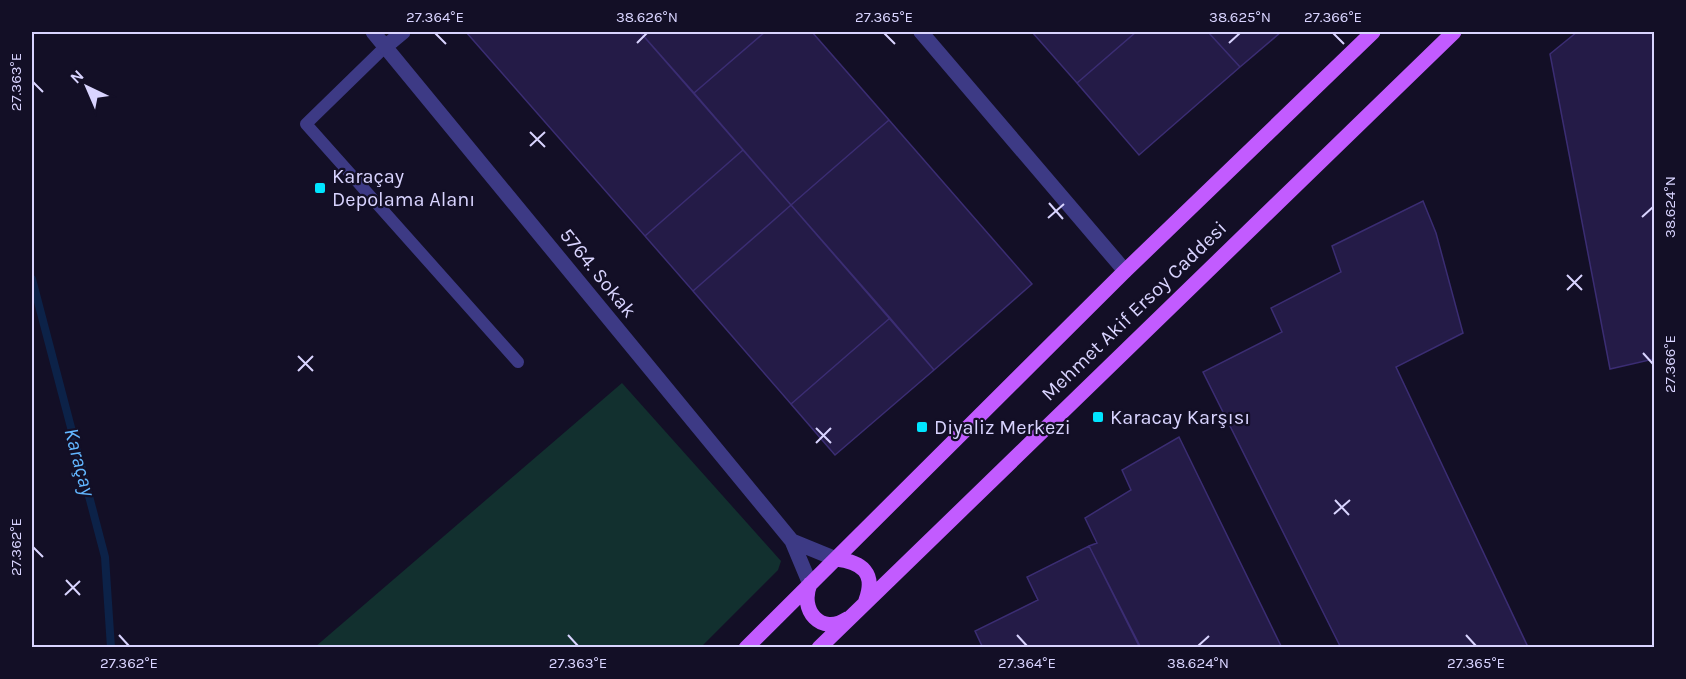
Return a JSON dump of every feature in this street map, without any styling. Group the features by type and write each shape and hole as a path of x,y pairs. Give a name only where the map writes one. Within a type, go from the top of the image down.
{"main road":[{"name":"Mehmet Akif Ersoy Caddesi","path":"746,648 1125,271 1373,32"},
{"name":"Mehmet Akif Ersoy Caddesi","path":"819,648 1454,32"},
{"path":"836,559 852,561 864,570 870,584 866,600"},
{"path":"810,584 806,600 808,609 819,621 836,624 851,616"}],"street":[{"name":"5764. Sokak","path":"373,32 792,541"},
{"path":"386,47 403,32"},
{"path":"921,32 1125,271"},
{"path":"792,541 836,559"},
{"path":"792,541 810,584"}],"lane":[{"path":"386,47 306,124 518,362"}],"green space":[{"path":"622,383 781,561 778,570 701,647 315,647"}],"building":[{"path":"466,32 640,32 743,150 645,236"},
{"path":"640,32 765,32 694,93"},
{"path":"765,32 812,32 889,120 791,205 694,93"},
{"path":"1032,32 1136,32 1077,83"},
{"path":"1136,32 1208,32 1240,67 1139,155 1077,83"},
{"path":"1208,32 1281,32 1240,67"},
{"path":"1577,32 1654,32 1654,359 1610,369 1550,54"},
{"path":"889,120 1032,284 934,370 791,205"},
{"path":"743,150 791,205 693,291 645,236"},
{"path":"1423,201 1436,233 1463,333 1396,367 1527,645 1521,648 1341,648 1203,372 1282,332 1271,308 1341,272 1332,246"},
{"path":"791,205 890,318 791,404 693,291"},
{"path":"890,318 934,370 835,455 791,404"},
{"path":"1179,437 1282,648 1141,648 1089,546 1097,543 1085,518 1131,490 1122,470"},
{"path":"1089,546 1140,648 983,648 975,631 1038,600 1027,577"}],"waterway":[{"name":"Karaçay","path":"32,279 105,557 111,648"}],"place":[{"name":"Karaçay Depolama Alanı","path":"320,188"},
{"name":"Karacay Karşısı","path":"1098,417"},
{"name":"Diyaliz Merkezi","path":"922,427"}]}
